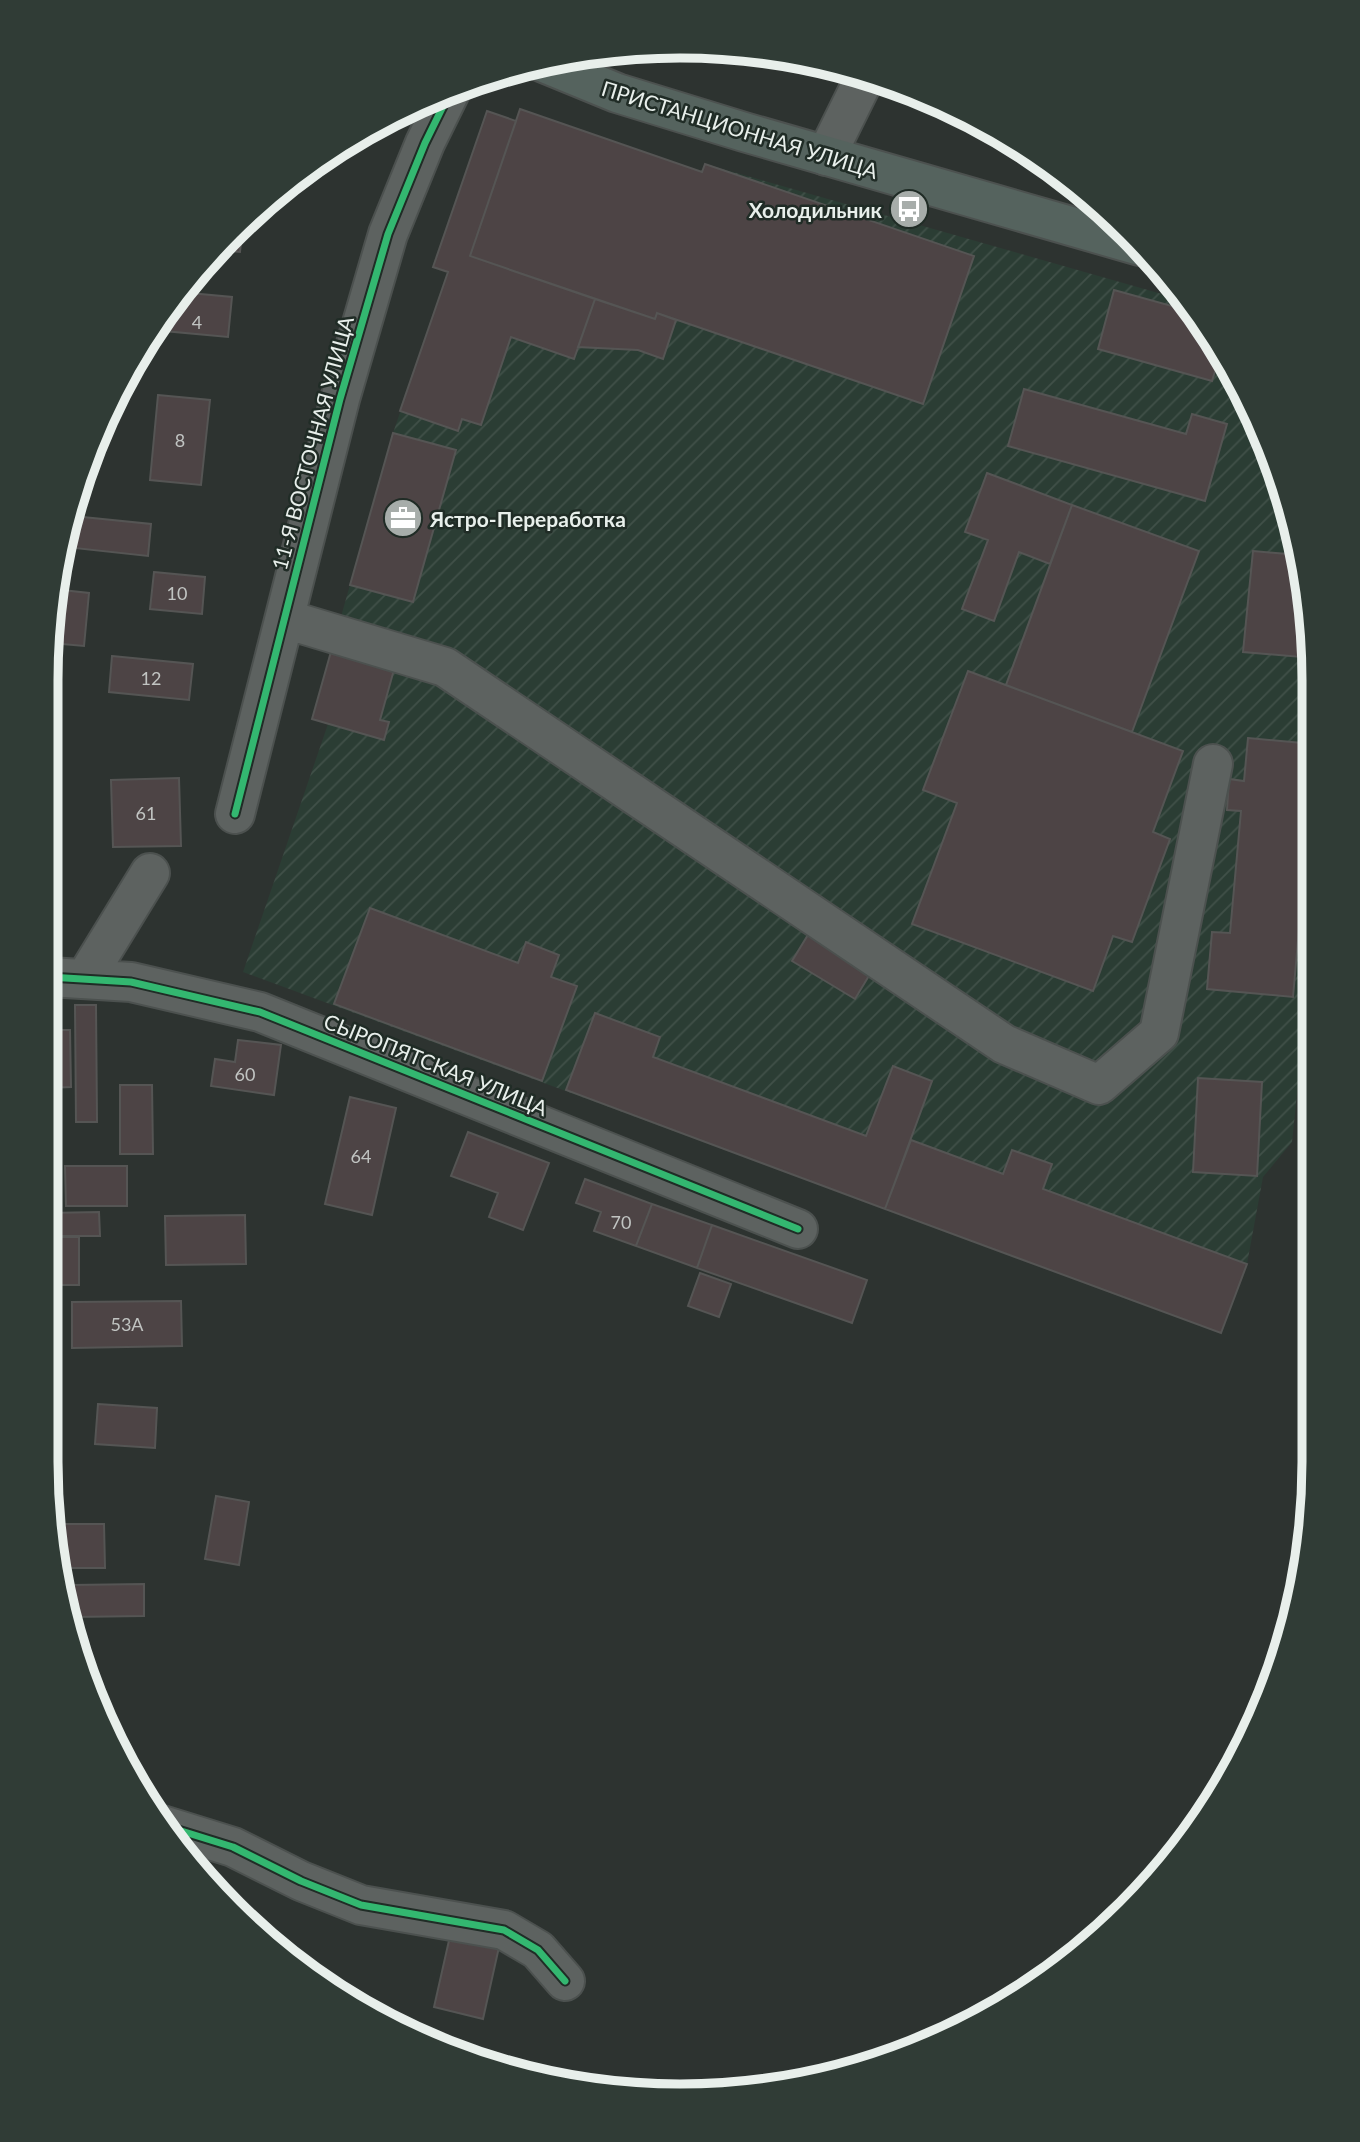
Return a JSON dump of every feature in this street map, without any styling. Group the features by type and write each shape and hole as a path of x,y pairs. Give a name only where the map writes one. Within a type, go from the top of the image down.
{"main road":[{"name":"ПРИСТАНЦИОННАЯ УЛИЦА","path":"560,70 617,93 1120,240"}],"street":[{"path":"826,156 861,85"},
{"name":"11-Я ВОСТОЧНАЯ УЛИЦА","path":"235,814 340,399 387,234 444,104"},
{"path":"285,619 445,667 1004,1044 1100,1085 1159,1032 1213,764"},
{"path":"67,978 150,873"},
{"name":"СЫРОПЯТСКАЯ УЛИЦА","path":"67,978 131,982 260,1012 798,1229"},
{"path":"178,1830 233,1847 301,1881 361,1905 504,1930 538,1950 565,1981"}],"shaded area":[{"path":"520,109 701,172 705,164 1170,296 1219,369 1255,442 1281,519 1297,599 1302,680 1302,1046 1292,1142 1263,1177 1247,1264 1221,1333 243,972 328,724 312,719 393,433 448,272 433,267 487,111 516,121"}],"building":[{"path":"520,109 702,172 705,164 974,256 923,404 657,313 655,319 470,256"},
{"path":"487,111 516,121 470,256 595,299 574,359 511,337 481,425 462,419 458,431 400,411 448,272 433,267"},
{"path":"241,239 240,252 230,251"},
{"path":"1114,290 1179,308 1217,365 1212,381 1098,349"},
{"path":"192,293 232,297 228,337 165,331"},
{"path":"595,299 655,319 657,313 676,320 663,359 638,350 578,347"},
{"path":"1024,389 1186,434 1192,414 1227,424 1205,501 1008,446"},
{"path":"158,395 210,400 201,485 150,480"},
{"path":"393,433 456,450 413,602 350,585"},
{"path":"987,473 1072,505 1050,564 1019,552 994,621 962,609 988,540 965,532"},
{"path":"1072,505 1199,551 1132,732 1006,685"},
{"path":"80,517 151,524 148,556 73,548"},
{"path":"1253,551 1289,554 1297,599 1301,657 1243,652"},
{"path":"154,572 205,577 202,614 150,609"},
{"path":"65,590 89,593 84,646 59,644"},
{"path":"332,648 395,666 380,720 389,722 384,740 312,719"},
{"path":"112,656 193,664 189,700 109,692"},
{"path":"968,671 1183,751 1153,832 1170,839 1132,942 1113,936 1093,991 912,924 957,803 923,790"},
{"path":"1248,738 1302,743 1302,895 1293,997 1207,989 1212,932 1230,933 1241,811 1227,810 1229,779 1244,781"},
{"path":"179,778 181,846 113,847 111,780"},
{"path":"370,908 518,963 526,942 559,955 551,977 577,986 542,1081 334,1004"},
{"path":"811,930 873,969 855,999 792,961"},
{"path":"75,1005 96,1005 97,1122 76,1122"},
{"path":"595,1013 660,1037 653,1057 866,1136 893,1066 932,1081 885,1209 566,1090"},
{"path":"58,1030 70,1030 71,1087 58,1088"},
{"path":"238,1040 281,1045 274,1095 211,1086 215,1059 235,1062"},
{"path":"1198,1078 1262,1082 1257,1176 1193,1172"},
{"path":"120,1085 152,1085 153,1154 120,1154"},
{"path":"350,1097 396,1108 372,1215 325,1204"},
{"path":"468,1132 549,1163 523,1230 489,1217 498,1193 451,1176"},
{"path":"911,1140 1003,1174 1012,1150 1052,1164 1043,1189 1247,1264 1221,1333 885,1209"},
{"path":"65,1166 127,1166 127,1206 66,1206"},
{"path":"585,1179 652,1204 636,1246 594,1231 601,1212 576,1203"},
{"path":"652,1204 712,1225 697,1268 636,1246"},
{"path":"99,1212 100,1236 58,1236 58,1213"},
{"path":"245,1215 246,1264 166,1265 165,1216"},
{"path":"712,1225 867,1280 852,1323 697,1268"},
{"path":"58,1237 79,1237 79,1285 58,1285"},
{"path":"700,1273 731,1284 719,1317 688,1306"},
{"path":"181,1301 182,1346 72,1348 72,1302"},
{"path":"98,1404 157,1408 155,1448 95,1444"},
{"path":"216,1496 249,1502 239,1565 205,1559"},
{"path":"61,1524 104,1524 105,1568 67,1568"},
{"path":"144,1584 144,1616 78,1617 72,1585"},
{"path":"450,1936 499,1947 483,2019 434,2007"}],"cycle path":[{"path":"235,814 340,399 388,234 444,104"},
{"path":"58,978 131,982 260,1012 798,1229"},
{"path":"178,1830 233,1847 301,1881 361,1905 504,1930 538,1950 565,1981"}],"place":[{"name":"Холодильник","path":"909,209"},
{"name":"Ястро-Переработка","path":"403,518"}]}
